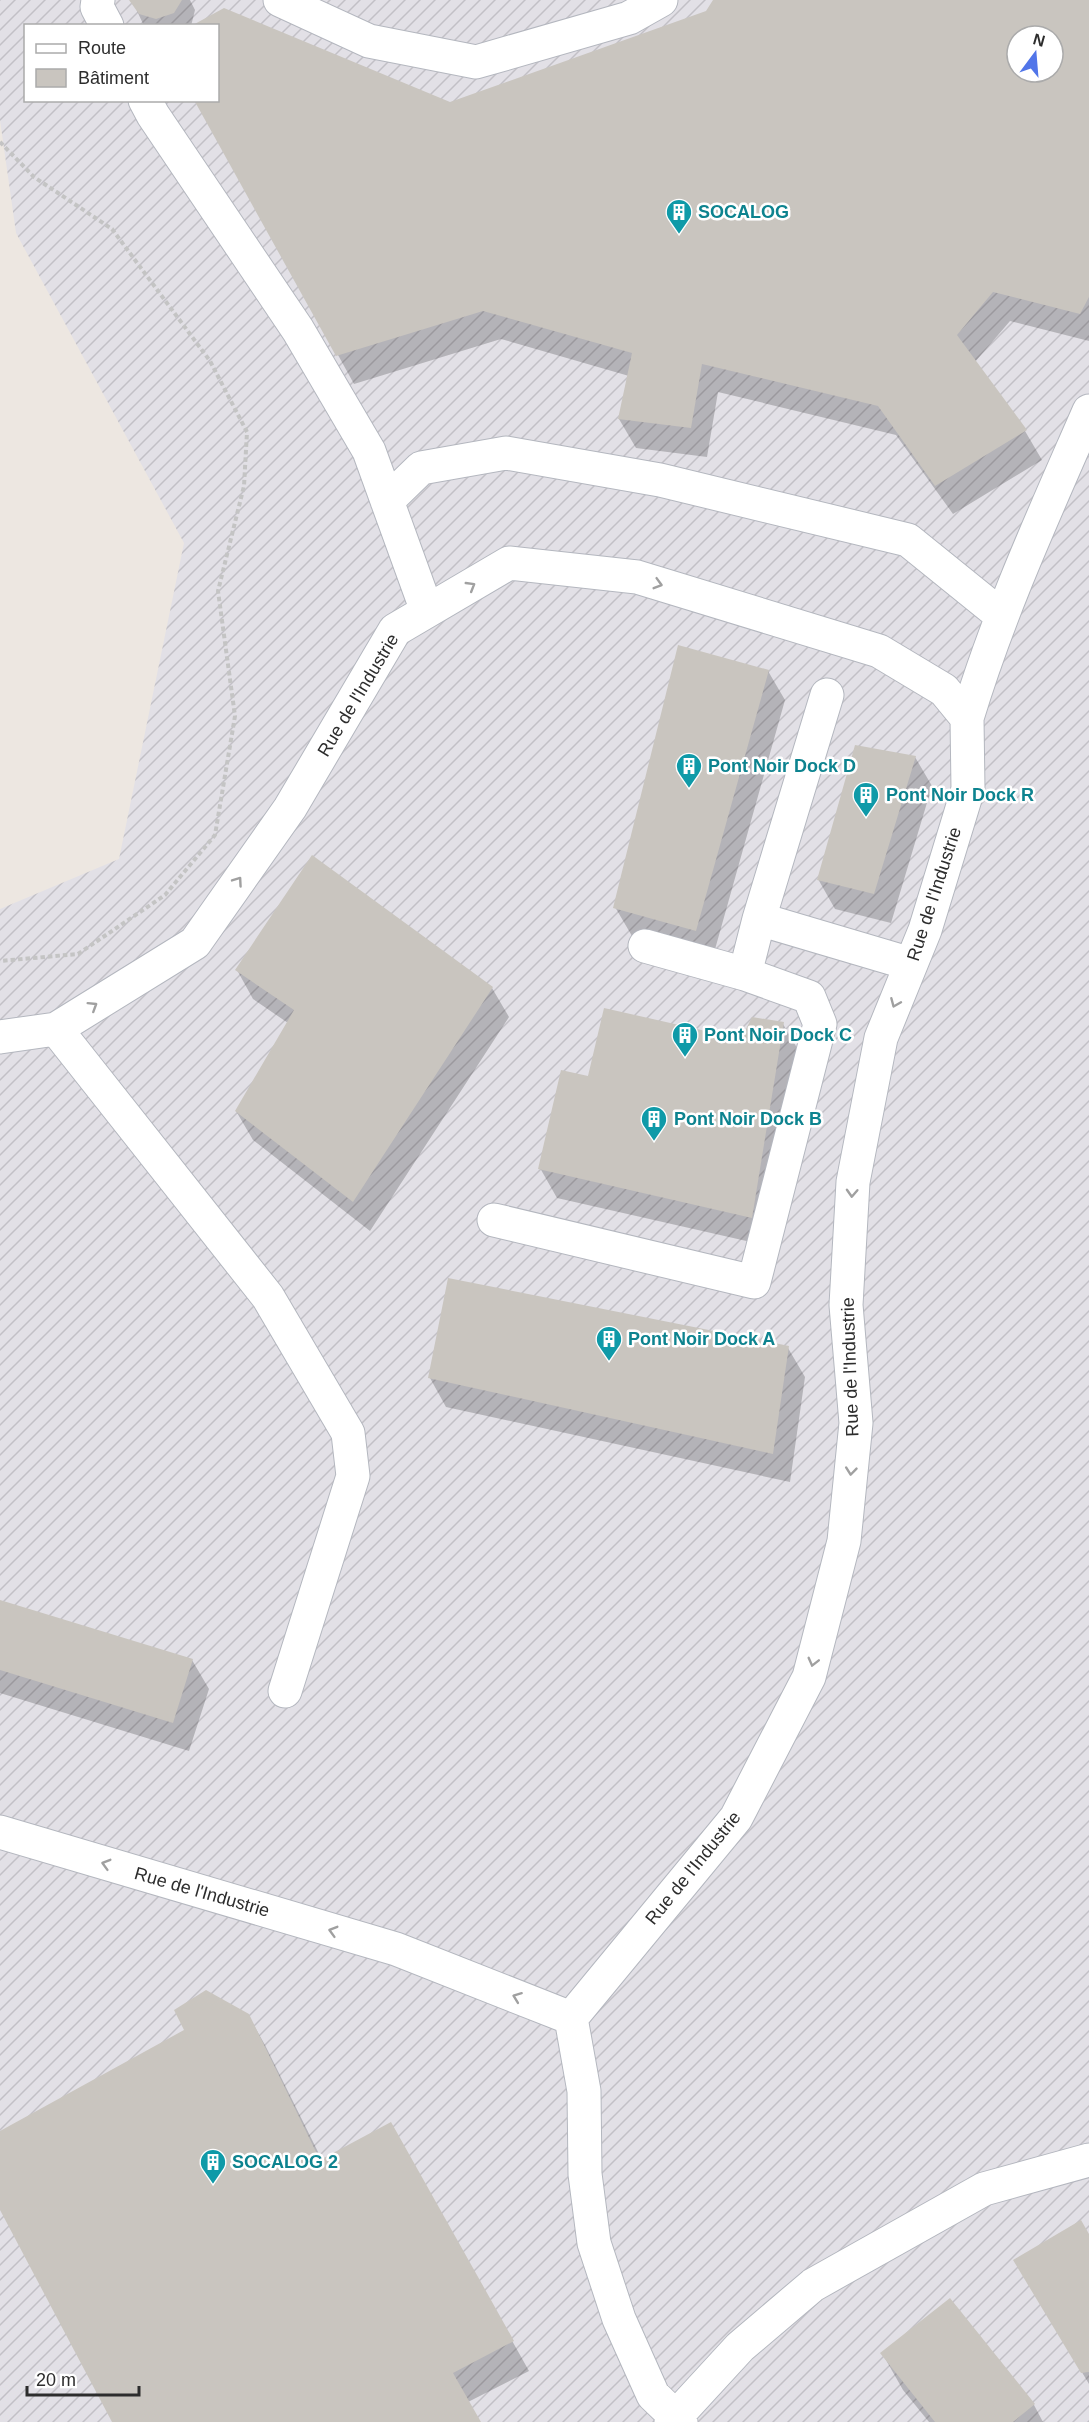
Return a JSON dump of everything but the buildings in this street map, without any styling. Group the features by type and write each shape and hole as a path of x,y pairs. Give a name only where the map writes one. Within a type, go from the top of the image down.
{"street":[{"path":"98,0 97,7 105,24"},
{"path":"280,0 369,41 476,62 629,18 661,0"},
{"path":"146,102 159,125 297,330 369,451 427,611"},
{"path":"968,718 983,665 1002,616 1089,411"},
{"path":"387,501 422,468 506,453 660,480 908,540 1002,616"},
{"name":"Rue de l'Industrie","path":"0,1037 56,1029 195,943 290,808 395,630 509,563 637,578 879,651 944,690 968,718 968,789 925,930 881,1038 853,1182 846,1305 856,1423 843,1541 809,1677 736,1818 571,2018 396,1949 0,1832"},
{"path":"745,974 759,919 827,695"},
{"path":"759,919 911,964"},
{"path":"494,1220 754,1281 820,1024 809,997 745,974 645,946"},
{"path":"56,1029 268,1297 348,1433 352,1476 285,1691"},
{"path":"571,2018 584,2091 585,2174 594,2242 620,2319 653,2395 675,2420 740,2347 813,2285 984,2189 1089,2160"}],"path":[{"path":"0,142 34,177 112,229 210,361 247,432 244,486 218,591 235,716 215,835 165,896 78,954 0,961"}],"shaded area":[{"path":"0,0 1089,0 1089,2422 0,2422 0,909 119,859 184,543 16,233 0,120"}],"place":[{"name":"SOCALOG","path":"679,235"},
{"name":"Pont Noir Dock D","path":"689,789"},
{"name":"Pont Noir Dock R","path":"866,818"},
{"name":"Pont Noir Dock C","path":"685,1058"},
{"name":"Pont Noir Dock B","path":"654,1142"},
{"name":"Pont Noir Dock A","path":"609,1362"},
{"name":"SOCALOG 2","path":"213,2185"}]}
